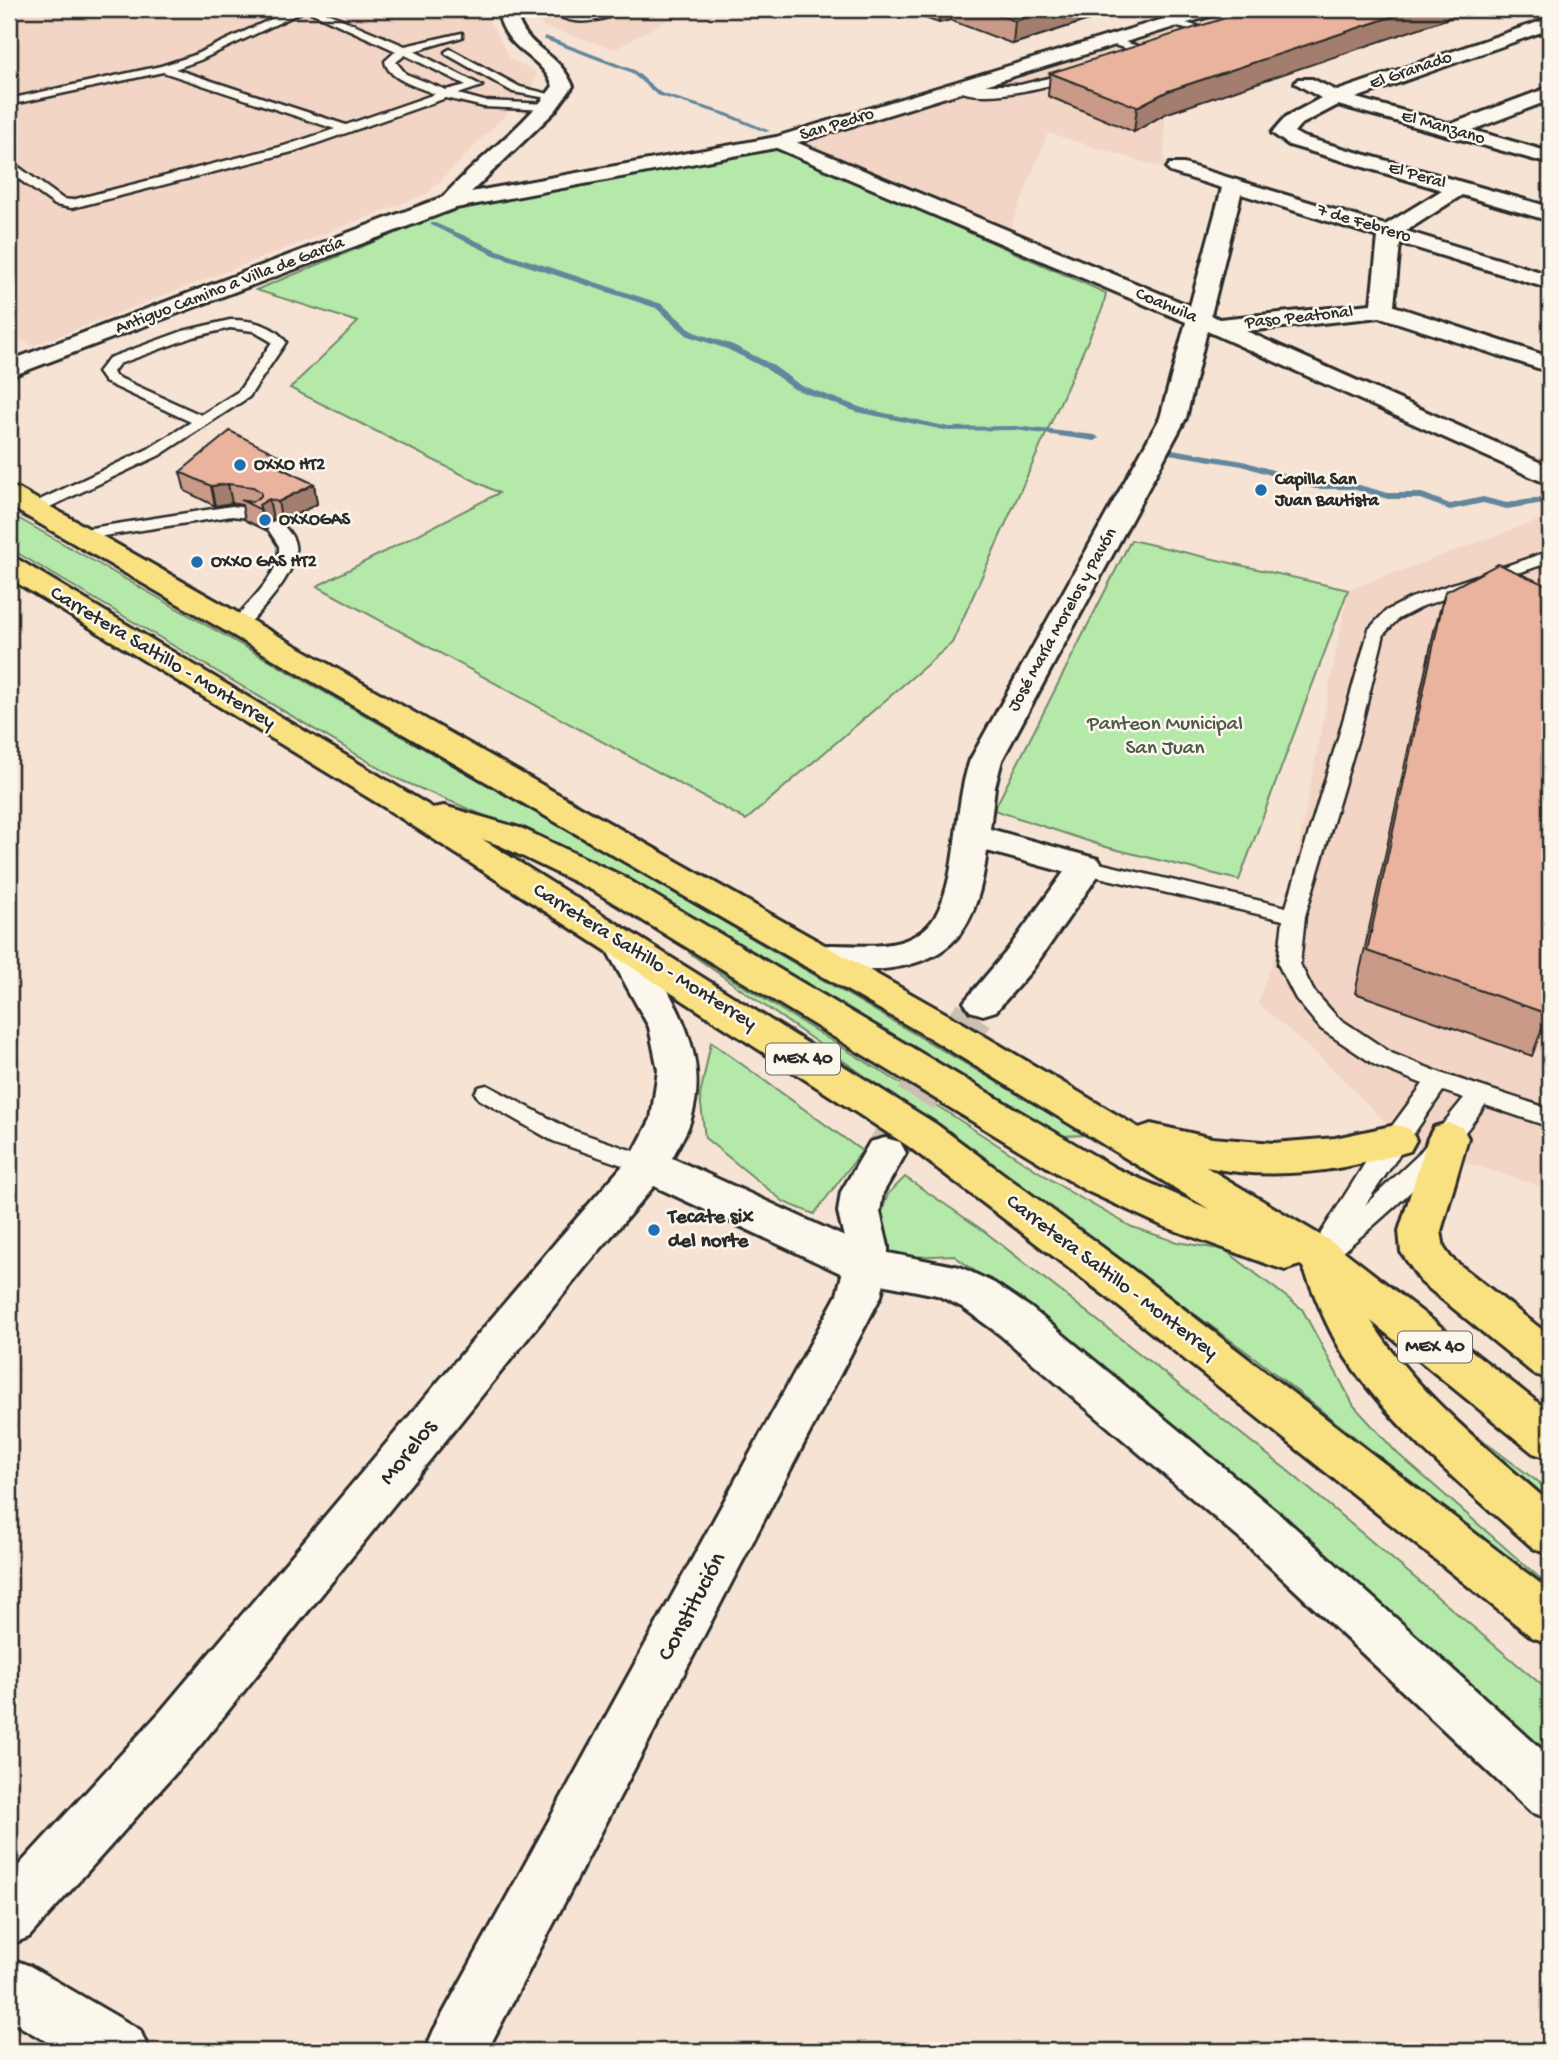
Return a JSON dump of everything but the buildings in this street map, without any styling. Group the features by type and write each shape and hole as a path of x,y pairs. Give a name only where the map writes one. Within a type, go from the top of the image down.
{"main road":[{"name":"MEX 40","path":"21,502 817,957 1320,1256 1550,1438"},
{"name":"Carretera Saltillo - Monterrey","path":"9,566 399,802 922,1135 1162,1316 1550,1621"},
{"path":"399,802 511,837 608,884 1088,1172 1138,1199 1209,1227 1306,1259 1320,1256 1359,1341 1379,1369 1411,1407 1550,1533"},
{"path":"1102,1124 1163,1143 1211,1154 1261,1160 1309,1159 1354,1152 1396,1140"},
{"path":"1448,1138 1420,1231 1423,1252 1436,1270 1550,1362"}],"street":[{"path":"451,202 475,174 553,101 563,86 560,75 516,40 507,20 506,9"},
{"name":"San Pedro","path":"451,202 779,142 1172,22 1213,23"},
{"name":"El Granado","path":"1283,136 1282,133 1293,121 1336,97 1550,23"},
{"name":"El Manzano","path":"1305,83 1336,97 1550,158"},
{"path":"1453,131 1550,93"},
{"name":"El Peral","path":"1283,136 1550,214"},
{"name":"Coahuila","path":"779,142 1206,322 1550,477"},
{"name":"7 de Febrero","path":"1177,168 1550,282"},
{"path":"475,174 483,181 496,186 526,189"},
{"name":"José María Morelos y Pavón","path":"817,957 880,958 919,947 936,939 949,924 960,900 975,798 986,760 1173,418 1206,322 1233,185"},
{"path":"1459,188 1390,231 1382,310 1550,365"},
{"name":"Antiguo Camino a Villa de García","path":"9,370 451,202"},
{"name":"Paso Peatonal","path":"1206,322 1382,310"},
{"path":"971,835 1086,867 1018,961 984,1002"},
{"name":"Morelos","path":"9,1917 187,1720 571,1254 648,1165 671,1119 678,1070 668,1027 623,947"},
{"name":"Constitución","path":"455,2051 855,1303 865,1279 866,1266 867,1246 859,1212 862,1192 885,1153"},
{"path":"648,1165 866,1266 945,1279 978,1295 1015,1321 1264,1530 1550,1793"},
{"path":"9,1987 119,2051"}],"lane":[{"path":"9,102 164,69 196,58 301,9"},
{"path":"310,9 404,50 476,86 503,106"},
{"path":"556,9 563,16 577,19 619,9"},
{"path":"1182,40 1213,23"},
{"path":"458,35 404,50 390,61 391,67 402,76 465,101 503,106 553,101"},
{"path":"1112,41 1146,52"},
{"path":"1121,60 1158,48"},
{"path":"450,52 517,90 553,101"},
{"path":"961,88 1012,92 1031,89 1085,72 1049,60"},
{"path":"164,69 348,129"},
{"path":"9,166 59,202 72,204 288,149 445,94 476,86"},
{"path":"21,502 154,452 244,394 279,339 265,331 232,324 127,357 107,366 105,372 110,379 202,421"},
{"path":"78,535 233,511 256,513"},
{"path":"238,626 276,577 288,554 286,539 274,526"},
{"path":"1550,556 1417,602 1392,615 1375,633 1349,735 1293,916 1289,941 1289,964 1304,994 1329,1023 1383,1059 1438,1081 1550,1118"},
{"path":"1086,867 1293,916"},
{"path":"1320,1256 1376,1166 1438,1081"},
{"path":"487,1093 561,1135 648,1165"},
{"path":"1320,1256 1409,1182 1448,1138 1479,1095"}],"shaded area":[{"path":"9,9 483,9 510,59 536,72 533,87 427,194 32,346 9,332"},
{"path":"537,9 686,9 615,49 542,26"},
{"path":"1229,9 1475,9 1165,114 1164,168 1048,133 1010,229 803,142"},
{"path":"1550,516 1550,1189 1408,1145 1333,1069 1258,1003 1283,929 1348,590"}],"green space":[{"path":"772,149 783,150 1106,293 1103,307 952,643 746,820 317,586 499,493 290,388 358,322 256,290 469,203"},
{"path":"9,513 586,841 1087,1135 1059,1136 574,854 398,779 9,548"},
{"name":"Panteon Municipal San Juan","path":"1131,540 1348,590 1239,880 1106,847 994,810"},
{"path":"688,952 947,1112 1070,1192 1132,1227 1177,1242 1225,1250 1302,1309 1354,1406 1397,1453 1550,1587 1550,1592 1255,1358 939,1128"},
{"path":"711,1042 862,1151 814,1214 784,1202 705,1138 700,1096"},
{"path":"905,1177 984,1231 1287,1470 1550,1692 1550,1765 1281,1519 1006,1294 953,1255 893,1258 878,1223 888,1194"},
{"path":"1478,1437 1550,1491 1550,1511"}],"waterway":[{"path":"468,9 473,11"},
{"path":"545,38 632,71 659,94 725,114 767,131"},
{"path":"433,224 497,253 659,306 691,334 730,347 768,366 797,387 860,410 949,429 1015,428 1095,438"},
{"path":"1172,452 1243,464 1315,486 1352,486 1388,496 1422,496 1450,507 1483,500 1507,506 1550,499"}],"tunnel":[{"path":"885,1153 931,1074 983,1002"}],"place":[{"name":"OXXO HT2","path":"240,465"},
{"name":"Capilla San Juan Bautista","path":"1261,490"},
{"name":"OXXOGAS","path":"265,520"},
{"name":"OXXO GAS HT2","path":"197,562"},
{"name":"Tecate six del norte","path":"654,1230"}]}
